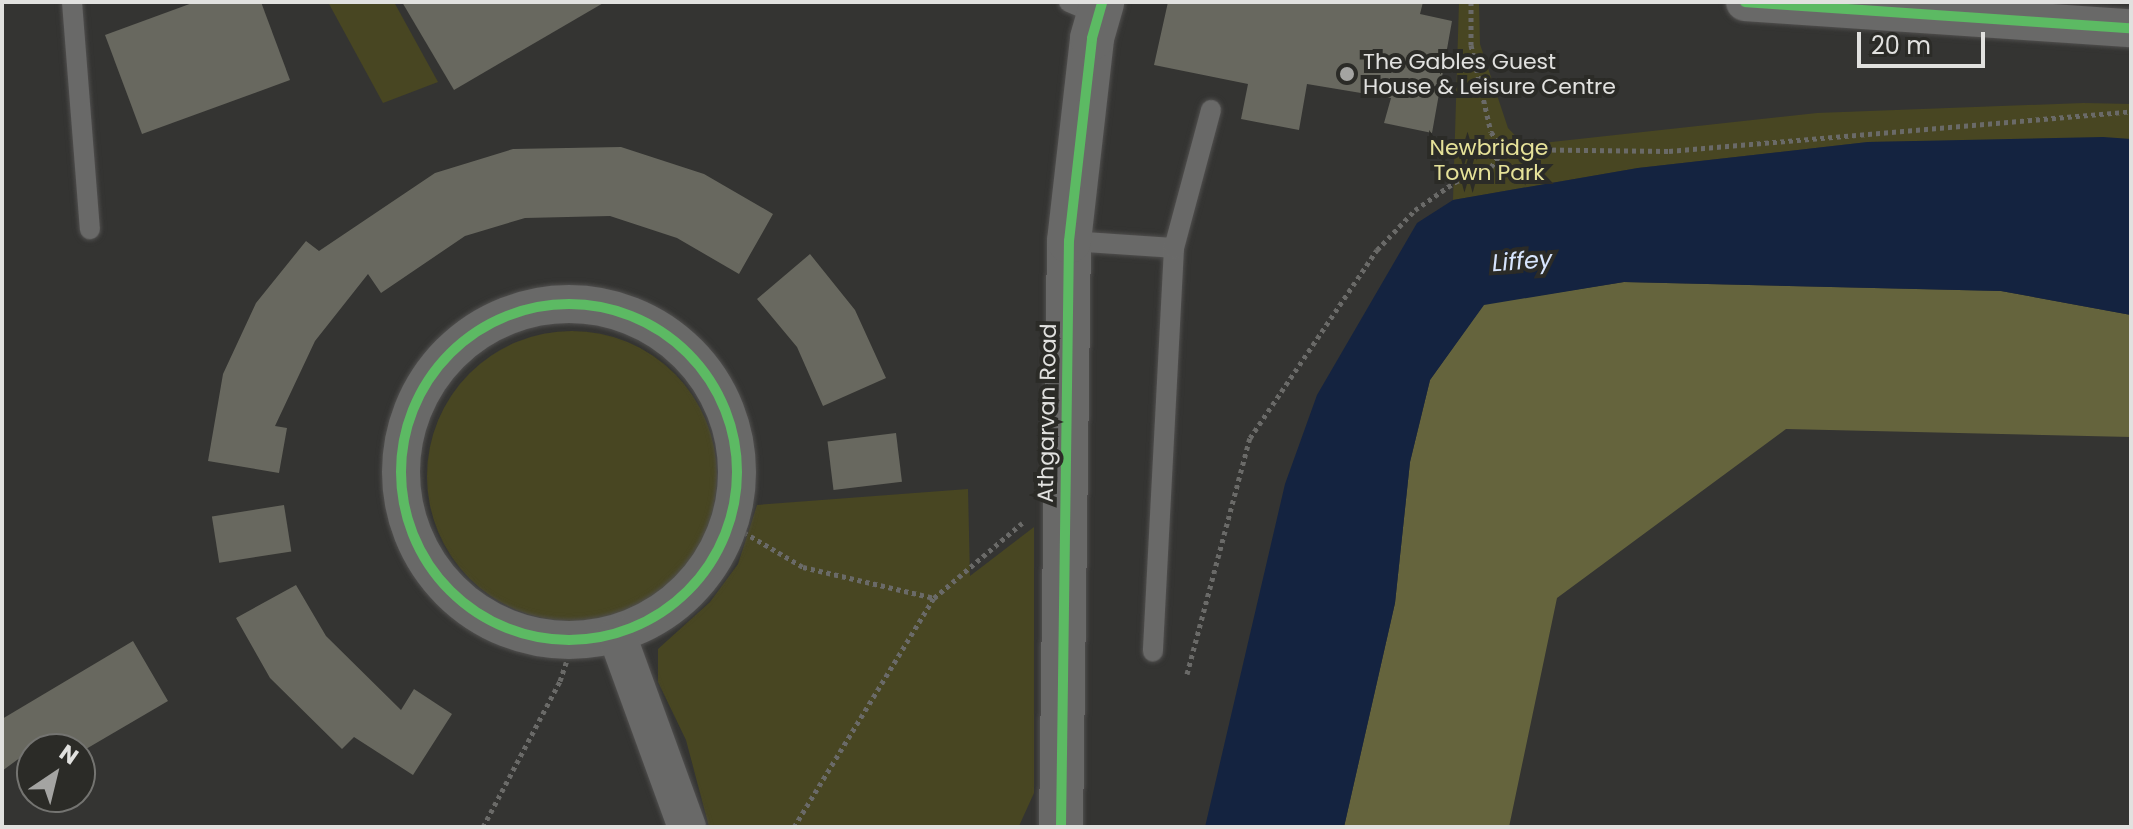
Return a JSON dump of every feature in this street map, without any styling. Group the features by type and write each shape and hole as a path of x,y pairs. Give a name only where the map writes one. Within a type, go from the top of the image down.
{"main road":[{"name":"Athgarvan Road","path":"1061,827 1069,241 1090,6"}],"street":[{"path":"1745,2 2131,28"},
{"path":"567,303 620,310 668,334 706,372 730,419 739,471 730,524 713,562 687,594 617,635 573,642 520,634 473,611 434,574 408,527 400,474 407,422 431,374 468,336 515,311 567,303"},
{"path":"617,635 687,827"}],"lane":[{"path":"72,2 90,229"},
{"path":"1153,651 1174,248 1211,110"},
{"path":"1069,241 1174,248"}],"path":[{"path":"1471,2 1471,45 1491,132 1504,149"},
{"path":"1504,149 1669,151 2131,111"},
{"path":"1187,674 1250,438 1377,250 1415,210 1455,182 1491,167 1504,149"},
{"path":"794,827 934,598 1029,517 1066,502"},
{"path":"730,524 803,567 934,598"},
{"path":"483,827 560,681 573,642"}],"green space":[{"path":"328,2 394,2 438,82 383,103"},
{"name":"Newbridge Town Park","path":"1459,2 1479,2 1480,44 1508,128 1524,145 1817,113 2084,103 2131,104 2131,139 1868,142 1638,168 1453,200"},
{"path":"586,331 628,342 653,355 675,373 693,395 706,420 715,448 715,504 706,532 693,557 675,579 653,597 628,610 600,619 558,621 516,610 491,597 469,579 451,557 438,532 429,504 427,462 438,420 451,395 469,373 491,355 516,342 544,333"},
{"path":"968,489 970,576 1034,527 1034,793 1019,826 709,827 686,740 658,682 658,649 710,602 738,564 757,505"}],"shaded area":[{"path":"1624,282 2001,291 2131,315 2131,437 1786,429 1557,598 1509,827 1344,827 1395,603 1410,462 1430,380 1484,304"}],"water":[{"name":"Liffey","path":"2131,139 2131,315 2001,291 1624,282 1484,305 1430,380 1410,462 1395,603 1344,827 1205,827 1285,484 1317,395 1417,223 1453,200 1638,168 1868,142"}],"building":[{"path":"195,2 261,2 290,80 142,134 105,35"},
{"path":"402,2 605,2 454,90"},
{"name":"The Gables Guest House & Leisure Centre","path":"1168,2 1423,2 1420,14 1452,21 1432,133 1384,123 1391,98 1307,84 1299,130 1241,119 1248,84 1154,65"},
{"path":"621,147 704,174 773,214 739,274 677,238 610,216 525,218 465,236 381,293 368,274 315,341 275,426 287,428 279,473 208,461 223,374 256,303 306,241 319,251 435,173 513,149"},
{"path":"810,254 855,310 886,378 823,406 797,347 757,299"},
{"path":"896,433 902,482 833,490 828,441"},
{"path":"284,505 291,551 219,563 212,516"},
{"path":"296,585 326,636 401,710 414,689 452,714 413,775 354,737 342,749 270,678 236,618"},
{"path":"133,641 168,701 96,743 96,733 16,733 16,761 2,771 2,719"}],"cycle path":[{"path":"1061,827 1069,241 1092,38 1102,2"},
{"path":"1745,2 2131,28"},
{"path":"552,304 586,304 633,316 663,332 699,365 725,408 737,455 737,472 734,505 725,536 709,566 676,602 663,612 618,633 586,640 552,640 505,628 475,612 439,579 429,566 408,521 401,489 401,455 413,408 429,378 462,342 475,332 520,311 552,304"}],"place":[{"name":"The Gables Guest House & Leisure Centre","path":"1347,74"}]}
